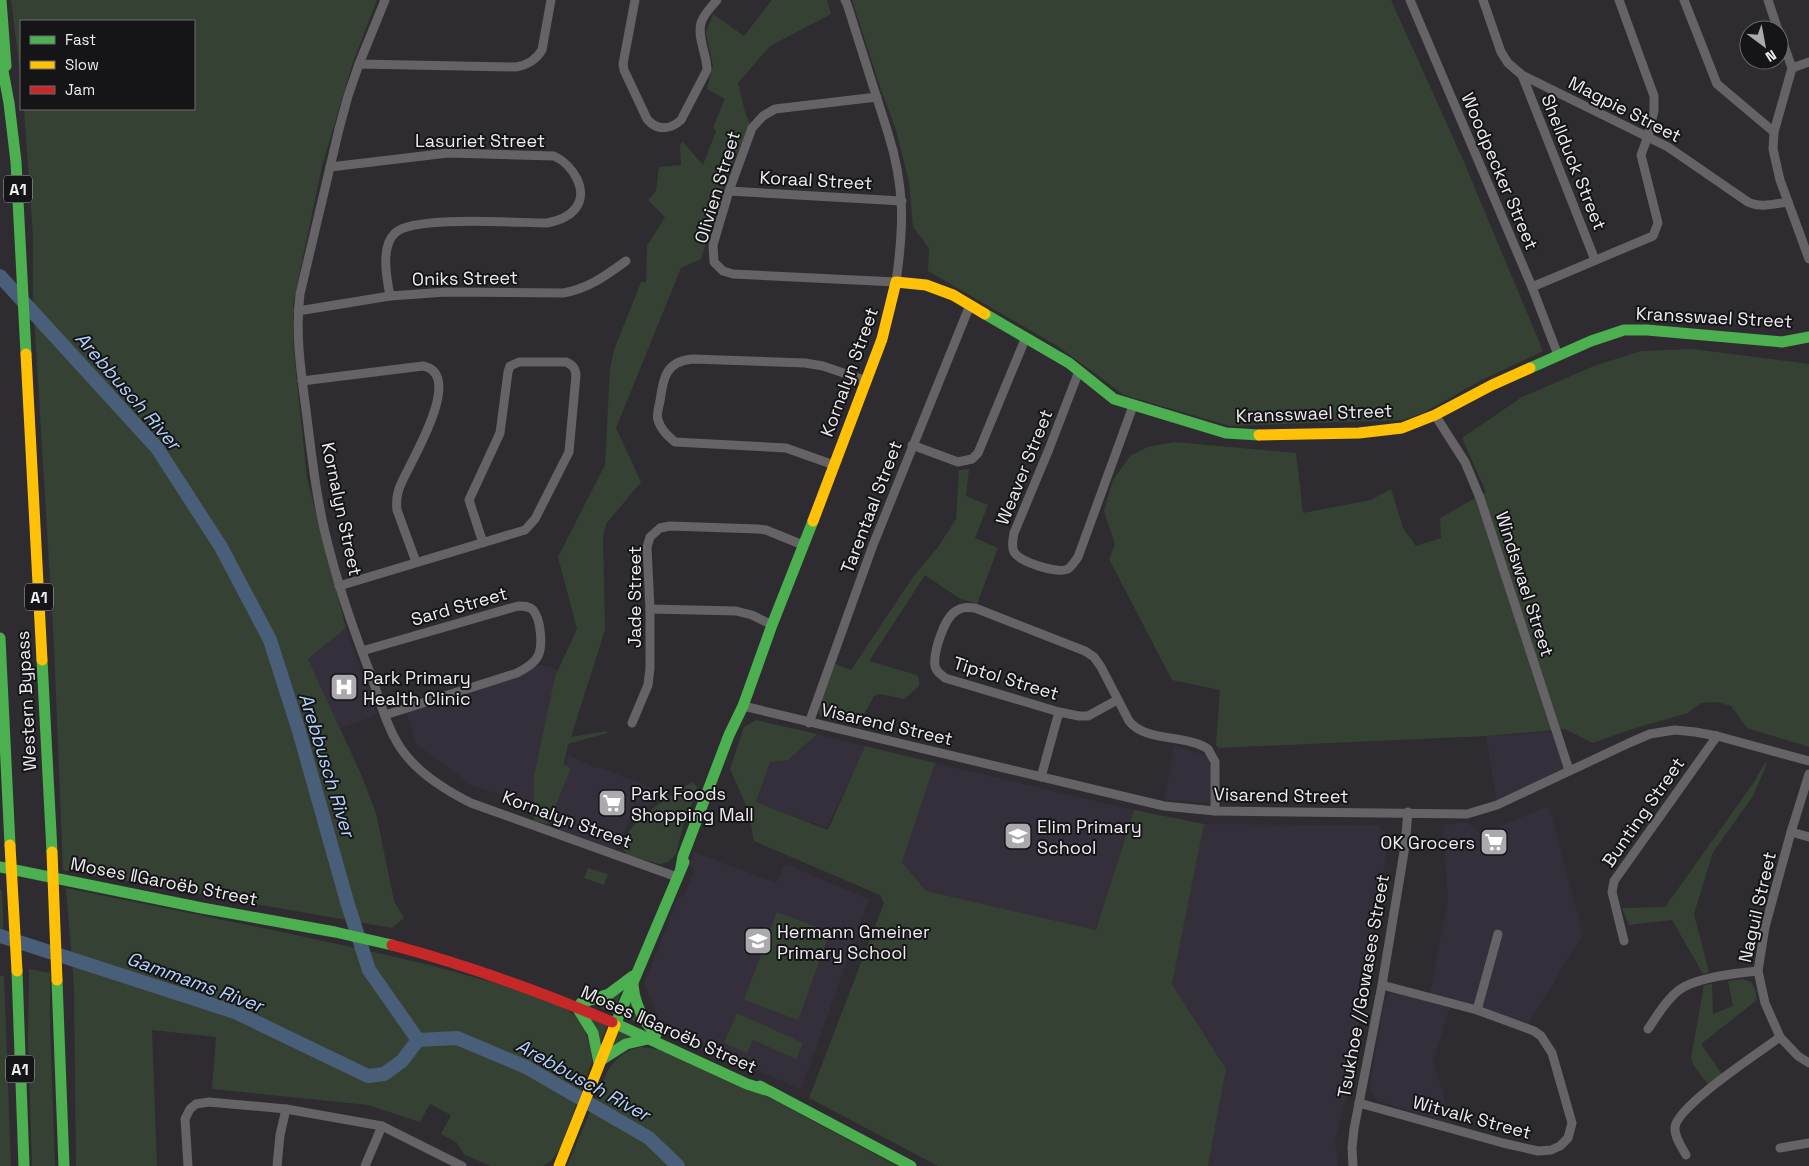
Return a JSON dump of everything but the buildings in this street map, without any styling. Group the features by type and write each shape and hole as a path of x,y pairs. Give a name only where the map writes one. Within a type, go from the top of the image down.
{"main road":[{"path":"1,0 9,103"},
{"name":"Western Bypass","path":"0,55 9,103 16,162 52,852 64,1166"},
{"name":"Kransswael Street","path":"896,282 926,285 953,295 1069,363 1114,399 1212,429 1250,435 1367,432 1402,428 1435,416 1492,385 1558,355 1624,330 1680,332 1782,342 1809,337"},
{"name":"Kornalyn Street","path":"559,1166 679,872 685,849 729,735 741,712 772,625 867,381 882,339 896,282"},
{"name":"Western Bypass","path":"0,638 17,971 24,1166"},
{"name":"Moses ǁGaroëb Street","path":"0,867 232,914 322,929 438,958 495,976 617,1020 749,1078 766,1090 911,1166"},
{"path":"635,977 634,996 638,1011 652,1036 626,1044 600,1062 593,1033 579,1005 610,994 635,977"}],"street":[{"name":"Kornalyn Street","path":"385,0 359,64 339,129 300,294 298,311 298,348 314,474 322,520 339,586 395,738 404,754 421,771 451,792 488,810 679,872"},
{"path":"359,64 516,67 524,65 538,56 542,50 551,0"},
{"path":"635,0 623,64 624,70 647,119 658,128 668,128 681,120 708,70 700,33 701,24 717,0"},
{"name":"Kornalyn Street","path":"845,0 894,154 900,181 902,244 896,282"},
{"name":"Woodpecker Street","path":"1410,0 1532,287 1558,355"},
{"name":"Magpie Street","path":"1483,0 1501,52 1508,63 1522,75 1668,147 1754,205 1788,202"},
{"path":"1532,287 1653,236 1656,231 1658,223 1642,154 1654,111 1654,96 1625,12 1619,0"},
{"path":"1684,0 1710,69 1718,84 1774,132"},
{"path":"1768,0 1775,20"},
{"path":"1789,59 1792,68 1774,132 1773,149 1780,180 1809,258"},
{"path":"1792,68 1809,62"},
{"name":"Shellduck Street","path":"1522,75 1595,260"},
{"name":"Olivien Street","path":"876,97 769,111 752,128 729,191 712,254 714,262 723,271 733,274 896,282"},
{"name":"Lasuriet Street","path":"330,167 448,153 554,156 562,159 576,176 579,184 580,200 576,209 558,220 547,223 447,222 415,225 401,229 390,240 386,260 390,296"},
{"name":"Koraal Street","path":"729,191 902,201"},
{"name":"Oniks Street","path":"298,311 390,296 446,292 574,291 598,281 626,261"},
{"name":"Tarentaal Street","path":"810,723 873,545 970,305"},
{"path":"912,445 958,462 972,459 978,453 1026,337"},
{"path":"834,465 786,448 675,442 667,435 657,418 663,379 671,368 682,360 693,359 804,363 823,366 867,381"},
{"path":"339,586 483,543 528,527 535,519 565,461 571,445 576,375 573,366 566,362 519,362 510,366 500,433 469,500 483,543"},
{"path":"302,381 423,366 430,367 436,375 438,388 433,420 400,485 396,503 416,562"},
{"name":"Weaver Street","path":"1079,371 1014,533 1012,544 1014,553 1021,558 1044,568 1059,571 1068,569 1073,564 1078,557 1132,406"},
{"name":"Windswael Street","path":"1435,416 1464,462 1480,498 1569,770"},
{"name":"Jade Street","path":"632,724 648,685 650,668 647,547 650,537 660,528 670,526 758,529 766,530 803,545"},
{"name":"Sard Street","path":"362,651 518,606 531,608 535,612 542,640 541,648 537,658 528,668 517,674 385,714"},
{"name":"Tiptol Street","path":"1117,700 1088,716 1080,716 1059,712 945,678 940,674 935,664 936,653 948,617 954,611 964,607 975,608 1085,651 1094,657 1133,727 1140,731 1191,742 1208,748 1215,762 1215,811"},
{"path":"650,609 736,611 752,615 772,625"},
{"name":"Visarend Street","path":"741,712 810,723 1164,806 1215,811 1466,814 1497,805 1650,734 1675,730 1717,736 1809,761"},
{"path":"1041,776 1059,712"},
{"name":"Bunting Street","path":"1624,941 1612,892 1614,881 1717,736"},
{"name":"Naguil Street","path":"1809,774 1765,927 1758,971 1765,1003 1780,1037 1798,1056 1809,1063"},
{"name":"Tsukhoe //Gowases Street","path":"1353,1166 1354,1129 1382,985 1405,846 1408,812"},
{"path":"1791,832 1809,837"},
{"path":"1477,1010 1498,934"},
{"path":"1648,1029 1680,989 1690,984 1758,971"},
{"name":"Witvalk Street","path":"1359,1103 1538,1151 1552,1150 1560,1146 1568,1138 1572,1122 1552,1053 1541,1036 1534,1031 1477,1010 1382,985"},
{"path":"1686,1155 1675,1134 1675,1124 1680,1115 1720,1081 1780,1037"},
{"path":"188,1166 186,1119 190,1109 196,1104 209,1102 286,1110 382,1126 458,1165"},
{"path":"277,1166 280,1135 286,1110"},
{"path":"366,1166 382,1126"},
{"path":"1780,1148 1809,1143"}],"shaded area":[{"name":"Park Primary Health Clinic","path":"346,628 377,715 340,728 308,659"},
{"path":"537,664 559,670 534,776 534,805 473,786 416,744 406,711 519,677"},
{"path":"1556,732 1569,770 1497,805 1486,736"},
{"path":"817,734 865,746 827,828 756,802 770,762"},
{"path":"1174,745 1207,756 1210,763 1210,803 1165,800"},
{"path":"568,755 594,767 604,769 666,793 629,822 613,854 547,831"},
{"name":"Elim Primary School","path":"935,763 1134,810 1096,930 926,891 902,862"},
{"path":"1549,806 1583,934 1528,1025 1473,1004 1453,999 1433,1061 1452,1124 1378,1101 1369,1090 1384,1002 1394,988 1429,997 1448,900 1443,825 1467,822 1481,834"},
{"path":"1204,824 1378,825 1389,837 1346,1100 1335,1139 1338,1166 1208,1166 1226,1069 1172,984"},
{"name":"Hermann Gmeiner Primary School","path":"694,852 776,883 785,864 869,899 801,1090 662,1027 644,983 678,899 686,892 694,871 690,864"}],"green space":[{"path":"11,0 377,0 353,62 322,166 293,305 293,343 307,478 346,628 308,659 361,774 376,813 394,901 404,918 392,928 63,870 54,645 33,299 33,236 24,110 195,110 195,20 20,20 20,71"},
{"path":"772,0 827,0 831,14 770,46 738,83 746,116 750,123 725,181 701,259 681,268 616,428 641,482 606,524 603,537 605,630 571,737 607,731 607,733 568,744 564,765 571,768 548,824 534,821 534,776 550,700 556,674 577,629 558,557 605,465 610,369 614,350 641,282 646,282 647,246 665,217 648,200 656,191 659,167 681,165 680,144 683,142 703,165 716,131 713,127 725,99 707,89 713,66 706,33 713,14 744,36"},
{"path":"852,0 1391,0 1464,162 1543,351 1480,381 1425,412 1404,420 1230,426 1124,395 1059,347 928,271 929,248 913,227 909,182 896,130"},
{"path":"1692,349 1809,364 1809,747 1747,728 1731,706 1717,702 1701,703 1688,713 1632,729 1593,743 1565,729 1486,736 1218,748 1216,745 1220,690 1172,680 1109,559 1115,544 1104,511 1113,480 1130,456 1148,447 1174,442 1296,453 1303,513 1371,500 1391,489 1403,528 1416,546 1441,538 1440,518 1486,492 1462,438 1522,397 1594,366 1641,351"},
{"path":"969,469 966,496 988,505 975,538 998,548 977,604 959,598 925,575 869,661 917,675 919,686 904,699 880,694 874,696 864,713 853,721 840,722 820,716 819,711 822,697 835,664 851,670 913,577 938,547 956,519 959,470"},
{"path":"756,720 817,734 788,760 770,762 756,802 828,830 865,746 935,763 902,862 926,891 1096,930 1134,810 1204,824 1172,984 1226,1069 1208,1166 938,1166 809,1098 884,903 880,895 754,841 749,812 730,769 744,727"},
{"path":"1765,763 1767,764 1753,796 1713,852 1694,914 1709,972 1703,974 1672,920 1629,925 1622,908 1665,907 1752,785"},
{"path":"692,782 698,788 683,826 676,854 668,862 660,864 627,855 622,847 631,828 647,812"},
{"path":"588,868 608,874 604,885 584,878"},
{"path":"66,888 384,954 515,989 566,1009 582,1025 590,1046 592,1061 560,1149 550,1162 543,1166 491,1166 465,1155 456,1142 441,1134 451,1115 430,1104 420,1122 368,1105 212,1089 216,1037 152,1030 157,1166 76,1166 74,988"},
{"path":"0,889 2,892 4,941 0,941"},
{"path":"777,912 830,932 798,1020 744,1000"},
{"path":"29,969 50,973 55,1166 32,1166 28,1038"},
{"path":"0,976 4,976 11,1166 0,1166"},
{"path":"1742,979 1751,982 1755,989 1757,1000 1701,1044 1722,1074 1708,1084 1694,1066 1691,1058 1704,985 1712,984 1713,1014 1733,1006 1728,981"},
{"path":"622,989 613,1013 591,1004"},
{"path":"632,996 643,1025 624,1017"},
{"path":"737,1013 803,1043 796,1059 753,1040 747,1053 724,1043"},
{"path":"584,1014 608,1024 599,1046"},
{"path":"619,1029 643,1038 609,1052"},
{"path":"641,1047 658,1049 764,1095 897,1166 567,1166 608,1070 622,1055 630,1050"}],"waterway":[{"name":"Arebbusch River","path":"0,276 157,448 221,547 270,640 299,731 348,905 369,970 418,1040 457,1038 526,1067 649,1138 678,1166"},
{"name":"Gammams River","path":"0,936 235,1012 368,1076 384,1074 402,1061 418,1040"}],"traffic: fast":[{"path":"1,0 6,66"},
{"path":"0,55 9,103 16,162 26,354"},
{"path":"985,314 1069,363 1114,399 1226,433 1259,435"},
{"path":"1530,368 1591,341 1624,330 1647,330 1782,342 1809,337"},
{"path":"681,867 683,856 729,735 743,706 772,625 813,521"},
{"path":"0,638 10,845"},
{"path":"42,660 52,852"},
{"path":"615,1025 684,862"},
{"path":"0,867 202,908 335,932 392,945"},
{"path":"17,971 24,1166"},
{"path":"581,1003 609,994 633,976"},
{"path":"57,980 64,1166"},
{"path":"633,985 635,999 640,1012 656,1034"},
{"path":"578,1009 593,1033 599,1063"},
{"path":"612,1022 747,1084 766,1090"},
{"path":"601,1060 626,1044 648,1039"},
{"path":"760,1086 911,1166"}],"traffic: slow":[{"path":"813,521 882,339 896,282 926,285 953,295 985,314"},
{"path":"26,354 42,660"},
{"path":"1259,435 1359,433 1402,428 1435,415 1492,385 1530,368"},
{"path":"10,845 17,971"},
{"path":"52,852 57,980"},
{"path":"559,1166 615,1025"}],"traffic: jam":[{"path":"392,945 504,980 612,1022"}],"place":[{"name":"Park Primary Health Clinic","path":"344,687"},
{"name":"Park Foods Shopping Mall","path":"612,803"},
{"name":"Elim Primary School","path":"1018,836"},
{"name":"OK Grocers","path":"1494,842"},
{"name":"Hermann Gmeiner Primary School","path":"758,941"}]}
